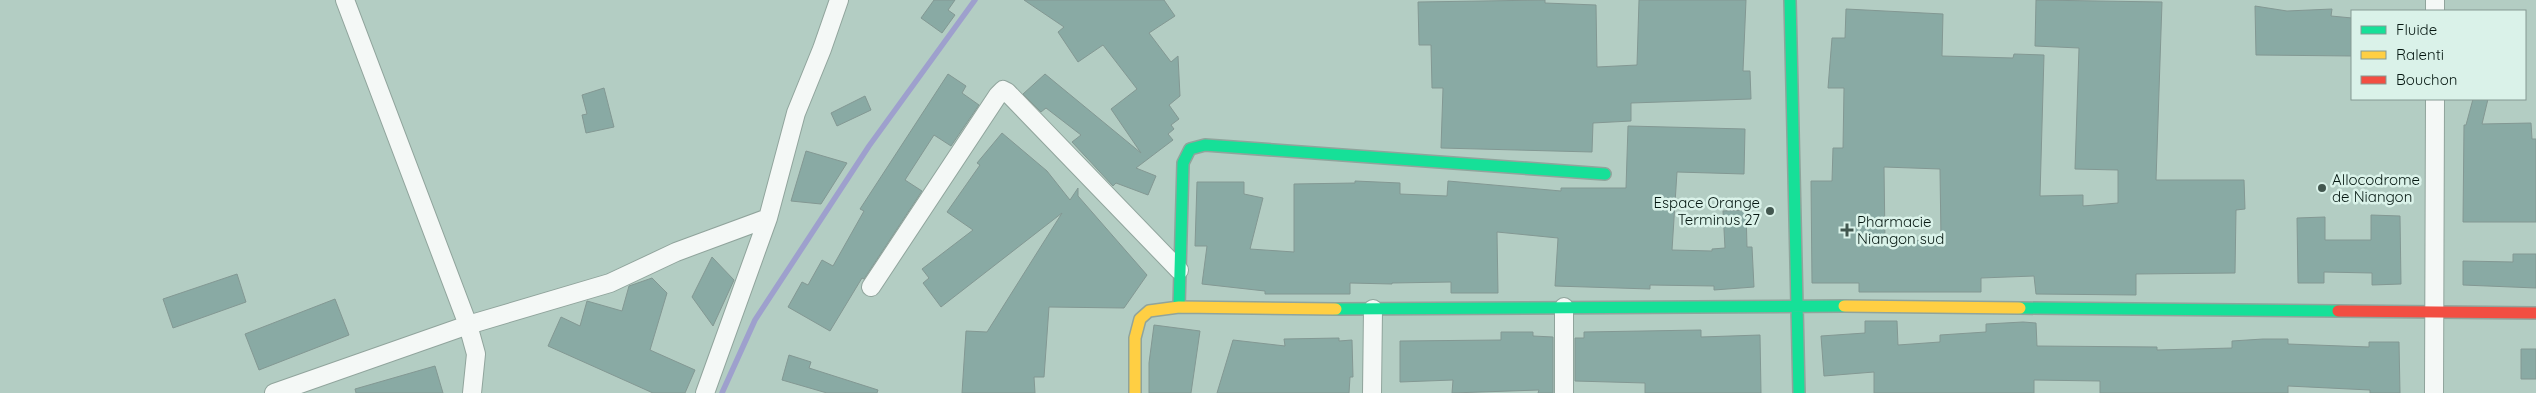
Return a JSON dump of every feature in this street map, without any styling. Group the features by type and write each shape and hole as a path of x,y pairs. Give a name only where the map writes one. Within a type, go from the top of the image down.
{"street":[{"path":"345,0 468,325 476,354 472,393"},
{"path":"705,393 768,218 796,113 822,49 839,0"},
{"path":"1790,0 1790,95 1799,306 1799,393"},
{"path":"871,287 998,94 1003,90 1008,92 1179,270"},
{"path":"2434,393 2435,100"},
{"path":"1179,307 1183,162 1190,150 1206,145 1605,174"},
{"path":"274,393 468,325 610,283 676,252 768,218"},
{"path":"1135,393 1136,324 1144,314 1156,309 1179,307 1373,309 1799,306 2536,313"},
{"path":"1564,307 1564,393"},
{"path":"1372,393 1373,309"}],"building":[{"path":"934,0 955,0 948,10 955,15 942,33 921,18"},
{"path":"1024,0 1164,0 1175,16 1149,33 1171,62 1178,56 1180,96 1169,105 1179,119 1171,125 1174,129 1168,134 1173,140 1136,168 1156,176 1148,195 1116,183 1113,186 1072,142 1081,135 1046,108 1041,112 1023,94 1045,74 1141,153 1111,109 1137,89 1103,45 1078,62 1058,32 1064,27"},
{"path":"1545,0 1545,3 1596,5 1597,67 1637,65 1639,0 1746,0 1743,71 1750,71 1751,99 1631,103 1631,121 1593,123 1592,152 1441,148 1443,88 1432,88 1431,45 1419,45 1418,2"},
{"path":"2036,0 2162,2 2156,180 2244,180 2245,209 2236,210 2235,273 2136,274 2136,295 2036,294 2034,276 1981,278 1981,292 1859,292 1859,283 1812,283 1811,181 1832,181 1833,148 1843,148 1844,88 1828,88 1832,38 1845,38 1846,9 1943,14 1942,56 2013,58 2014,54 2044,55 2040,196 2083,195 2083,206 2118,203 2118,170 2075,169 2079,48 2035,46","holes":["1884,167 1940,169 1941,240 1885,241"]},
{"path":"2255,6 2287,11 2332,9 2331,16 2351,18 2351,56 2256,55"},
{"path":"948,74 966,86 962,93 979,105 951,146 934,135 905,180 922,191 864,279 862,278 830,331 788,307 802,282 808,285 822,260 833,266 864,211 860,209"},
{"path":"604,88 614,127 586,133 582,115 587,114 582,95"},
{"path":"865,96 871,110 837,126 831,113"},
{"path":"2473,100 2488,100 2482,124 2531,123 2532,139 2536,139 2536,222 2463,222 2464,125 2466,125"},
{"path":"1628,126 1745,129 1744,174 1677,172 1672,250 1712,251 1712,249 1725,248 1723,211 1746,210 1747,247 1752,247 1754,287 1714,290 1714,286 1650,285 1650,289 1555,286 1558,238 1497,232 1498,293 1451,293 1451,282 1350,283 1350,294 1265,294 1265,291 1202,284 1207,246 1195,246 1197,182 1244,182 1244,194 1263,198 1250,249 1294,252 1294,184 1355,183 1355,181 1400,183 1400,194 1447,196 1448,181 1561,191 1561,188 1626,188"},
{"path":"1002,133 1047,171 1070,200 1078,188 1078,196 1147,275 1124,308 1049,307 1044,377 1034,377 1035,393 962,393 966,331 987,332 1062,213 941,307 923,283 929,278 922,269 973,230 947,212 980,165 977,163"},
{"path":"806,151 847,163 821,204 791,201"},
{"path":"2371,215 2400,216 2401,284 2372,285 2372,273 2324,272 2324,283 2298,283 2297,218 2325,217 2325,240 2371,240"},
{"path":"2513,254 2536,254 2536,288 2463,285 2463,261 2513,262"},
{"path":"712,257 734,280 713,326 692,297"},
{"path":"237,274 246,302 173,328 163,299"},
{"path":"652,278 667,293 650,350 695,370 685,393 653,393 548,346 561,317 580,326 587,301 622,311 629,286"},
{"path":"335,299 349,335 259,370 245,334"},
{"path":"1865,321 1897,321 1898,345 1940,342 1940,335 1986,332 1986,324 2023,322 2036,323 2037,346 2157,347 2157,350 2232,348 2232,341 2263,339 2288,339 2288,344 2369,347 2369,342 2399,342 2400,393 2370,393 2370,390 2288,386 2288,393 2100,393 2100,381 2034,380 2034,393 1874,393 1874,372 1824,376 1821,336 1865,333"},
{"path":"1154,325 1200,331 1191,393 1149,393 1149,363"},
{"path":"1701,330 1701,337 1760,335 1761,393 1645,393 1645,383 1575,381 1575,338 1584,338 1584,332"},
{"path":"1501,332 1533,332 1533,336 1553,337 1553,393 1538,393 1539,390 1452,393 1453,380 1400,382 1400,341 1501,340"},
{"path":"1339,338 1339,341 1352,340 1353,377 1350,377 1349,393 1217,393 1233,340 1285,346 1284,339"},
{"path":"2521,349 2536,349 2536,379 2521,379"},
{"path":"789,355 811,362 809,368 878,390 877,393 827,393 782,380"},
{"path":"435,366 443,393 356,393 355,389"}],"waterway":[{"path":"722,393 755,320 869,146 975,0"}],"traffic: fast":[{"path":"1790,0 1799,393"},
{"path":"1179,307 1183,163 1190,149 1205,145 1605,174"},
{"path":"1336,309 1844,306"},
{"path":"2020,308 2338,311"}],"traffic: slow":[{"path":"1844,306 2020,308"},
{"path":"1135,393 1135,338 1140,319 1149,311 1179,307 1336,309"}],"traffic: jam":[{"path":"2338,311 2536,313"}],"place":[{"name":"Allocodrome de Niangon","path":"2322,188"},
{"name":"Espace Orange Terminus 27","path":"1770,211"},
{"name":"Pharmacie Niangon sud","path":"1847,230"}]}
